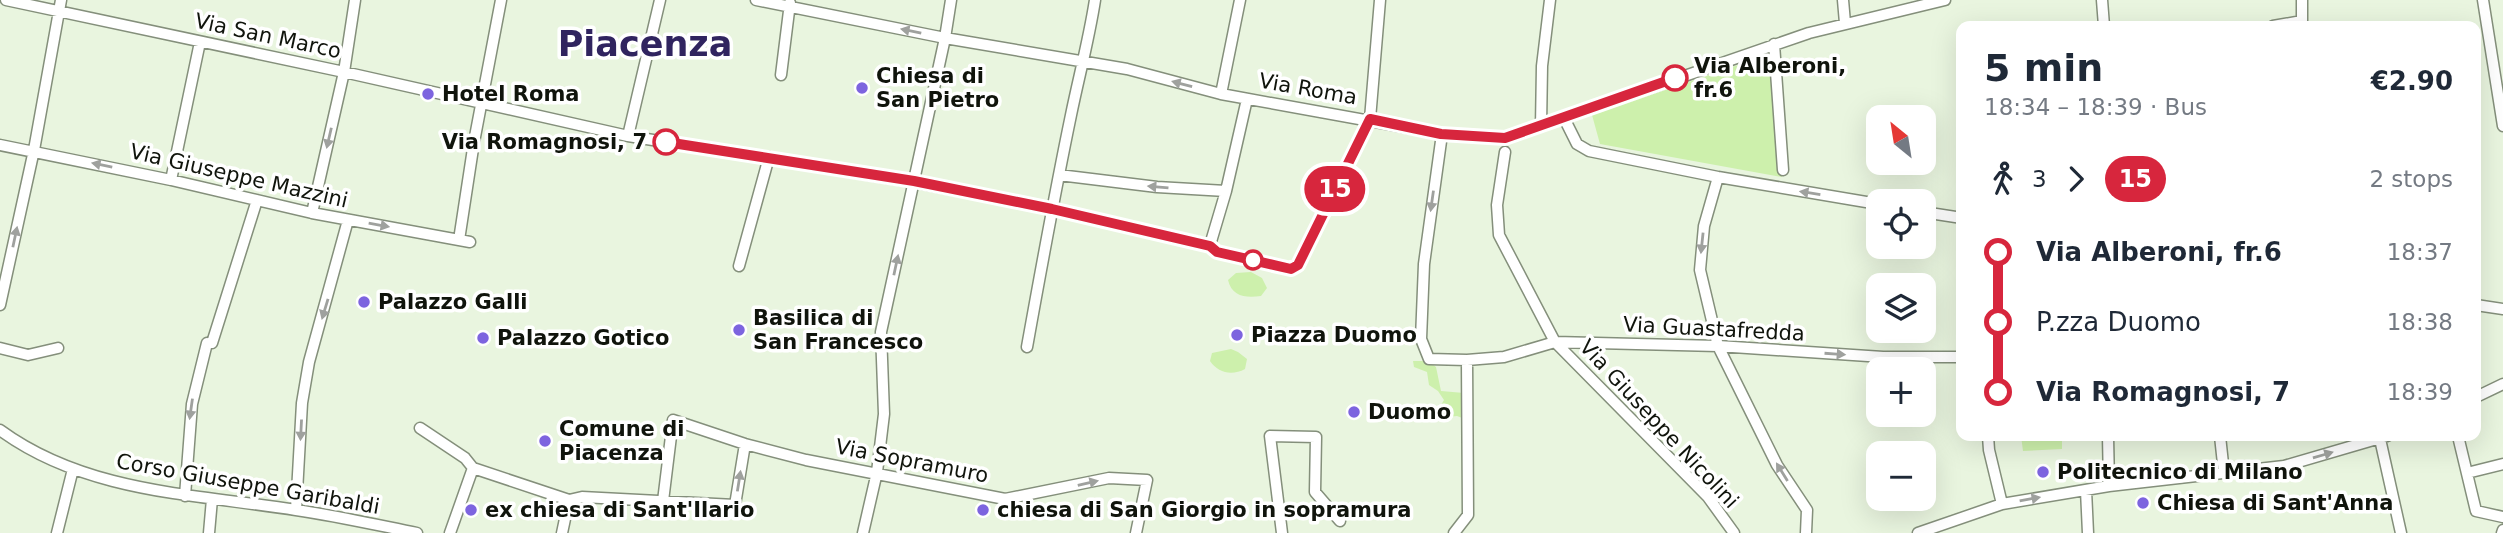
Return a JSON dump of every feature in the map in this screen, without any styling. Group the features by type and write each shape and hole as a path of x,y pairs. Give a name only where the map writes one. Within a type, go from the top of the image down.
{"street":[{"name":"Via San Marco","path":"6,0 628,136 914,181 1052,209 1210,246"},
{"path":"0,304 34,150 61,0"},
{"path":"312,213 344,72 355,0"},
{"path":"459,240 500,0"},
{"path":"628,136 660,0"},
{"name":"Via Roma","path":"755,0 790,3 945,38 1127,69 1247,99 1370,119 1441,134 1505,138 1774,44 1845,23 1945,0"},
{"path":"863,533 877,472 884,414 881,332 951,0"},
{"path":"1027,347 1095,0"},
{"path":"1222,94 1240,0"},
{"path":"1247,99 1210,246 1217,252 1291,269 1298,265 1370,119 1380,0"},
{"path":"1541,126 1542,66 1550,0"},
{"path":"1843,0 1845,23"},
{"path":"2102,0 2104,21"},
{"path":"2302,0 2302,21"},
{"path":"2483,0 2503,127"},
{"path":"781,75 790,3"},
{"path":"171,180 200,42"},
{"path":"1774,44 1783,170"},
{"path":"1564,118 1577,144 1589,151 1718,177 1866,202"},
{"name":"Via Guastafredda","path":"1441,134 1424,264 1421,339 1429,359 1467,360 1504,356 1555,342 1718,346 1883,358 1956,357"},
{"name":"Via Giuseppe Mazzini","path":"0,145 34,150 312,213 470,242"},
{"name":"Via Giuseppe Nicolini","path":"1505,152 1497,205 1499,235 1555,342 1708,497 1734,533"},
{"path":"739,266 769,157"},
{"path":"1059,176 1157,187 1226,191"},
{"path":"1718,177 1704,226 1700,270 1718,346 1777,465 1807,510 1806,533"},
{"path":"185,496 192,404 209,343 257,200"},
{"path":"1936,214 1956,217"},
{"path":"296,510 302,403 309,362 348,220"},
{"path":"2481,306 2503,309"},
{"path":"0,348 28,355 58,348"},
{"path":"1454,533 1468,515 1467,360"},
{"path":"2481,395 2503,384"},
{"name":"Via Sopramuro","path":"663,501 673,420 745,444 806,460 1005,499 1109,478 1147,480 1136,533"},
{"path":"420,428 465,458 473,468 569,500 582,497 735,505 745,444"},
{"name":"Corso Giuseppe Garibaldi","path":"0,430 16,442 73,470 106,480 185,496 296,510 377,529 417,533"},
{"path":"1282,533 1270,436 1316,437 1315,492 1340,521"},
{"path":"1988,441 2002,504"},
{"path":"2108,441 2109,486"},
{"path":"2221,441 2224,473"},
{"path":"1918,533 2002,504 2109,486 2284,466 2370,441"},
{"path":"2385,441 2401,533"},
{"path":"2459,441 2476,511 2503,517"},
{"path":"2467,473 2503,464"},
{"path":"450,533 473,468"},
{"path":"57,533 73,470"},
{"path":"2086,490 2088,533"},
{"path":"209,533 212,499"},
{"path":"562,533 569,500"}],"green space":[{"path":"1773,53 1782,177 1600,144 1592,115"},
{"path":"1251,272 1262,278 1267,288 1261,296 1240,295 1230,286 1228,280 1236,273"},
{"path":"1231,349 1247,359 1245,369 1226,372 1210,361 1212,353"},
{"path":"1413,361 1428,361 1436,367 1441,391 1464,393 1465,419 1457,416 1438,418 1435,415 1444,400 1438,391 1429,385 1427,372 1414,367"},
{"path":"2022,441 2062,441 2062,449 2023,451"}],"bus line":[{"name":"15","path":"666,142 914,181 1210,246 1217,252 1291,269 1298,265 1370,119 1441,134 1505,138 1675,78"}],"place":[{"name":"Via Alberoni, fr.6","path":"1675,78"},
{"name":"Chiesa di San Pietro","path":"862,88"},
{"name":"Hotel Roma","path":"428,94"},
{"name":"Via Romagnosi, 7","path":"666,142"},
{"name":"Palazzo Galli","path":"364,302"},
{"name":"Basilica di San Francesco","path":"739,330"},
{"name":"Piazza Duomo","path":"1237,335"},
{"name":"Palazzo Gotico","path":"483,338"},
{"name":"Duomo","path":"1354,412"},
{"name":"Comune di Piacenza","path":"545,441"},
{"name":"Politecnico di Milano","path":"2043,472"},
{"name":"Chiesa di Sant'Anna","path":"2143,503"},
{"name":"ex chiesa di Sant'Ilario","path":"471,510"},
{"name":"chiesa di San Giorgio in sopramura","path":"983,510"}],"district":[{"name":"Piacenza","path":"645,44"}]}
